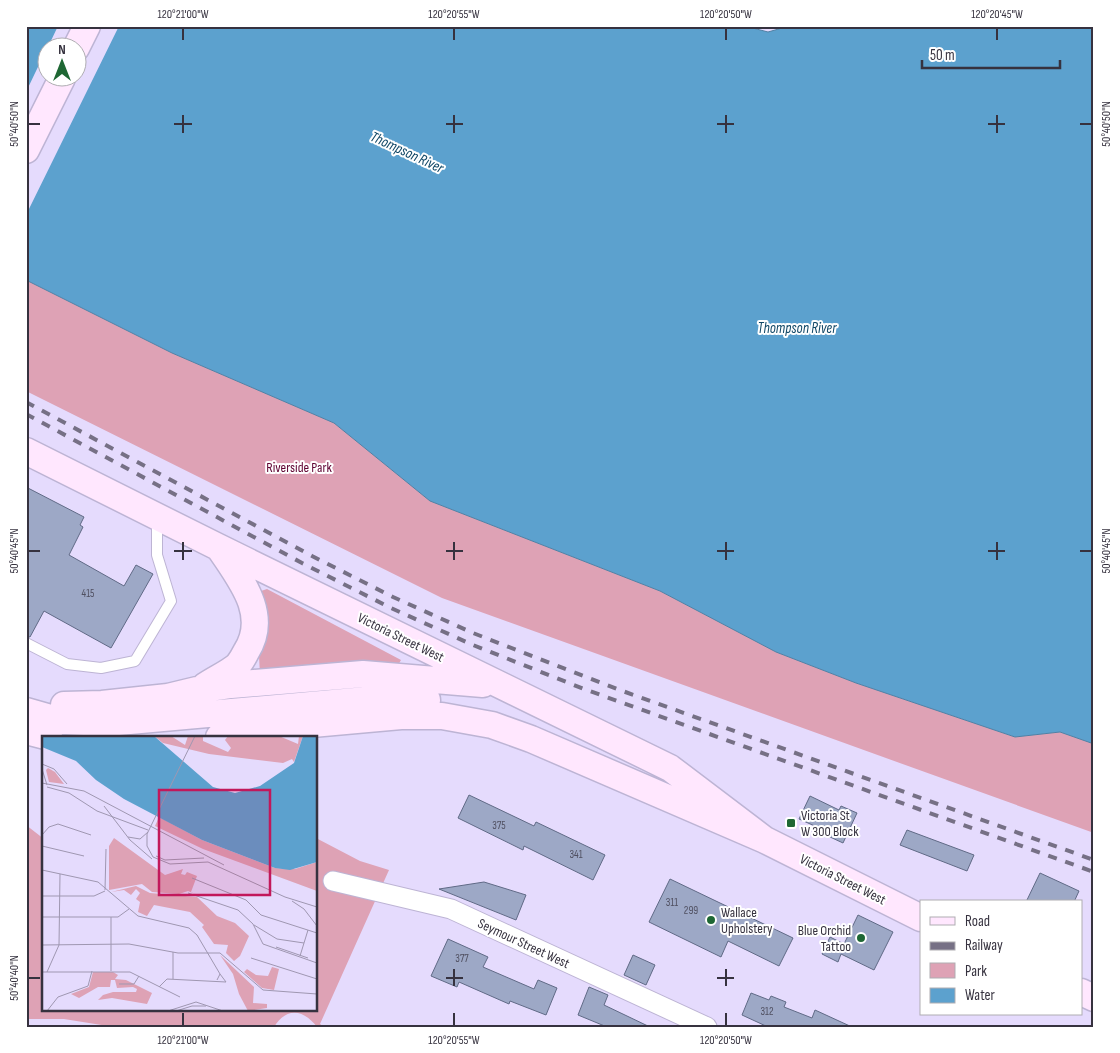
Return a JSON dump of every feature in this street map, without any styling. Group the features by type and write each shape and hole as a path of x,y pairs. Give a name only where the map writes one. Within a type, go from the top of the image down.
{"main road":[{"path":"81,38 87,26"},
{"path":"26,150 57,88"},
{"name":"Victoria Street West","path":"26,451 670,768 765,840"},
{"path":"198,690 238,665 252,642 256,625 252,604 242,582 218,547"},
{"path":"26,696 61,705 102,704 168,697 231,685 363,674 499,685"},
{"path":"26,711 61,721 107,723 389,698 444,701 488,709 536,721 738,821"},
{"name":"Victoria Street West","path":"226,736 312,724 401,716 442,716 492,725 540,742 765,840 920,918"},
{"path":"26,730 45,736"},
{"path":"1082,992 1094,998"}],"street":[{"name":"Seymour Street West","path":"333,880 451,909 707,1027"}],"lane":[{"path":"26,643 67,664 101,668 135,662 171,601 157,555 157,516"}],"green space":[{"name":"Riverside Park","path":"26,280 172,353 334,423 430,501 660,591 776,652 856,683 1015,737 1060,732 1094,744 1094,833 442,598 26,391"},
{"path":"267,589 401,660 398,665 260,675 259,656 268,619 261,591"},
{"path":"26,825 42,837 42,1010 318,1010 318,839 360,861 389,870 320,1024 324,1027 317,1027 307,1017 296,1013 284,1016 274,1027 114,1027 64,1019 26,1019"}],"water":[{"name":"Thompson River","path":"26,26 745,26 768,32 789,26 1094,26 1094,744 1060,732 1015,737 856,683 776,652 660,591 430,501 334,423 172,353 26,280"}],"pier":[{"path":"58,26 119,26 26,215 26,92 38,67 38,88 88,88 88,38 52,38"}],"building":[{"path":"26,487 84,517 80,525 83,527 69,555 124,586 136,565 153,574 111,648 44,611 30,637 26,636"},
{"path":"469,795 534,826 536,822 605,855 593,880 524,846 523,850 458,818"},
{"path":"810,796 839,810 841,806 857,813 843,843 815,830 817,827 799,819"},
{"path":"907,830 974,855 967,871 900,845"},
{"path":"1040,873 1079,891 1075,900 1027,900"},
{"path":"670,879 793,938 779,966 728,941 721,957 649,922"},
{"path":"484,882 526,895 516,920 439,889"},
{"path":"858,915 893,932 874,970 841,954 838,962 822,954 830,937 844,944"},
{"path":"448,939 488,957 483,967 534,989 538,980 557,988 546,1015 510,1001 509,1004 459,982 457,987 431,976"},
{"path":"633,955 655,965 646,985 624,975"},
{"path":"589,987 608,995 604,1005 650,1027 607,1027 578,1015"},
{"path":"751,993 769,1000 771,996 786,1002 784,1007 812,1018 815,1010 852,1027 768,1027 742,1015"}],"railway":[{"path":"26,402 312,556 393,597 473,633 617,689 1094,860"},
{"path":"26,414 302,563 391,608 473,645 584,689 1094,872"}],"place":[{"name":"Victoria St W 300 Block","path":"791,823"},
{"name":"Wallace Upholstery","path":"711,920"},
{"name":"Blue Orchid Tattoo","path":"861,938"}]}
